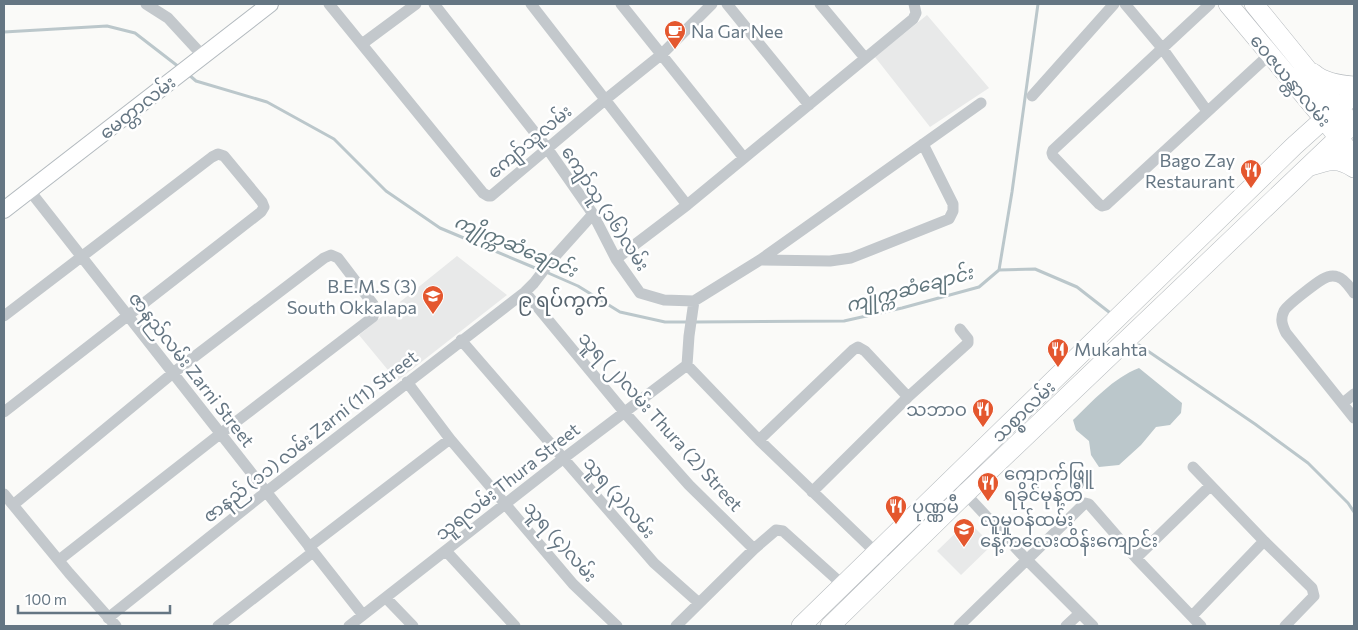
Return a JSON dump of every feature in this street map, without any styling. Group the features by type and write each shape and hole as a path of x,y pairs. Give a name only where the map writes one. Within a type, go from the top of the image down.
{"main road":[{"name":"မေတ္တာလမ်း","path":"4,210 270,4"},
{"name":"ဝေဇယန္တာလမ်း","path":"1228,4 1287,75 1350,128 1354,158"},
{"name":"ဝေဇယန္တာလမ်း","path":"1254,4 1302,62 1331,113"},
{"path":"1302,62 1318,78 1334,84 1354,86"},
{"path":"1287,75 1301,104 1305,120 1301,137 1294,146"},
{"name":"သစ္စာလမ်း","path":"801,626 1294,146 1354,95"},
{"name":"သစ္စာလမ်း","path":"830,626 965,494 1350,128"},
{"path":"1307,167 1327,160 1337,161 1354,168"}],"street":[{"path":"146,4 168,18 203,56"},
{"name":"ကျော်သူလမ်း","path":"329,4 483,193 488,196 491,196 662,54 712,4"},
{"path":"362,44 416,4"},
{"name":"ကျော်သူ (၁၆)လမ်း","path":"434,4 547,148 593,214 616,259 640,293 664,300 694,301"},
{"path":"531,4 687,205"},
{"path":"621,4 744,158"},
{"path":"728,4 808,105"},
{"path":"820,4 865,58"},
{"path":"616,259 687,205 913,19 916,13 914,4"},
{"path":"1032,96 1114,4"},
{"path":"1125,4 1162,48 1207,111"},
{"path":"1210,4 1053,150 1053,156 1099,204 1102,206 1106,205 1270,54"},
{"path":"890,567 759,440 687,365 694,301 760,260 981,103"},
{"path":"760,260 830,261 851,258 948,219 953,211 953,204 923,144"},
{"path":"4,316 218,154 224,156 262,202 264,207 261,212 4,412"},
{"name":"ဇာနည်လမ်း Zarni Street","path":"30,191 363,615"},
{"name":"ဇာနည် (၁၁) လမ်း Zarni (11) Street","path":"112,622 266,492 525,292 593,214"},
{"path":"13,504 173,373 316,264 331,255 338,258 373,304 375,309 373,317 59,560"},
{"path":"1354,294 1339,277 1324,278 1285,308 1282,317 1282,324 1286,333 1354,418"},
{"name":"သူရ (၂)လမ်း Thura (2) Street","path":"525,292 625,413 689,485 754,549"},
{"path":"812,492 908,397 968,343 968,340 960,330"},
{"name":"သူရ (၃)လမ်း","path":"461,340 654,562 699,603"},
{"path":"759,440 858,347 865,351 908,397"},
{"name":"သူရလမ်း Thura Street","path":"349,626 564,458 687,365"},
{"name":"သူရ (၄)လမ်း","path":"407,382 450,439 574,584 617,626"},
{"path":"1343,403 1354,394"},
{"path":"218,626 311,549 450,439"},
{"path":"1193,467 1312,588 1314,596 1285,626"},
{"path":"953,479 1026,559 1092,626"},
{"path":"1136,558 1210,486"},
{"path":"4,494 112,622"},
{"path":"959,626 1085,503 1089,504 1136,558 1202,626"},
{"path":"678,626 754,549 776,530 783,531 843,584"},
{"path":"1192,616 1264,541"},
{"path":"446,551 515,626"},
{"path":"386,598 413,626"},
{"path":"1066,626 1080,613"}],"shaded area":[{"path":"927,15 989,88 930,127 875,57"},
{"name":"B.E.M.S (3) South Okkalapa","path":"457,256 507,295 397,381 359,335"},
{"path":"1139,368 1182,403 1181,413 1170,425 1156,427 1141,445 1119,465 1099,467 1091,455 1089,441 1076,430 1073,420 1112,384"},
{"name":"လူမှုဝန်ထမ်း နေ့ကလေးထိန်းကျောင်း","path":"968,521 992,545 961,575 937,551"}],"waterway":[{"path":"999,270 1012,192 1038,4"},
{"name":"ကျိုက္ကဆံချောင်း","path":"4,32 107,26 135,33 179,67"},
{"name":"ကျိုက္ကဆံချောင်း","path":"188,74 196,81 267,102 334,139 386,191 440,228 540,270"},
{"name":"ကျိုက္ကဆံချောင်း","path":"695,322 844,321 902,308 979,287 999,270 1035,269 1077,287 1109,312"},
{"name":"ကျိုက္ကဆံချောင်း","path":"546,272 578,286 620,312 665,322 688,322"},
{"name":"ကျိုက္ကဆံချောင်း","path":"1139,345 1255,424 1308,463 1348,503 1354,512"}],"place":[{"name":"Na Gar Nee","path":"675,50"},
{"name":"Bago Zay Restaurant","path":"1251,189"},
{"name":"B.E.M.S (3) South Okkalapa","path":"433,315"},
{"name":"Mukahta","path":"1058,368"},
{"name":"သဘာဝ","path":"983,428"},
{"name":"ကျောက်ဖြူ ရခိုင်မုန့်တီ","path":"988,502"},
{"name":"ပုဏ္ဏမီ","path":"896,525"},
{"name":"လူမှုဝန်ထမ်း နေ့ကလေးထိန်းကျောင်း","path":"964,548"}],"district":[{"name":"၉ ရပ်ကွက်","path":"563,299"}]}
